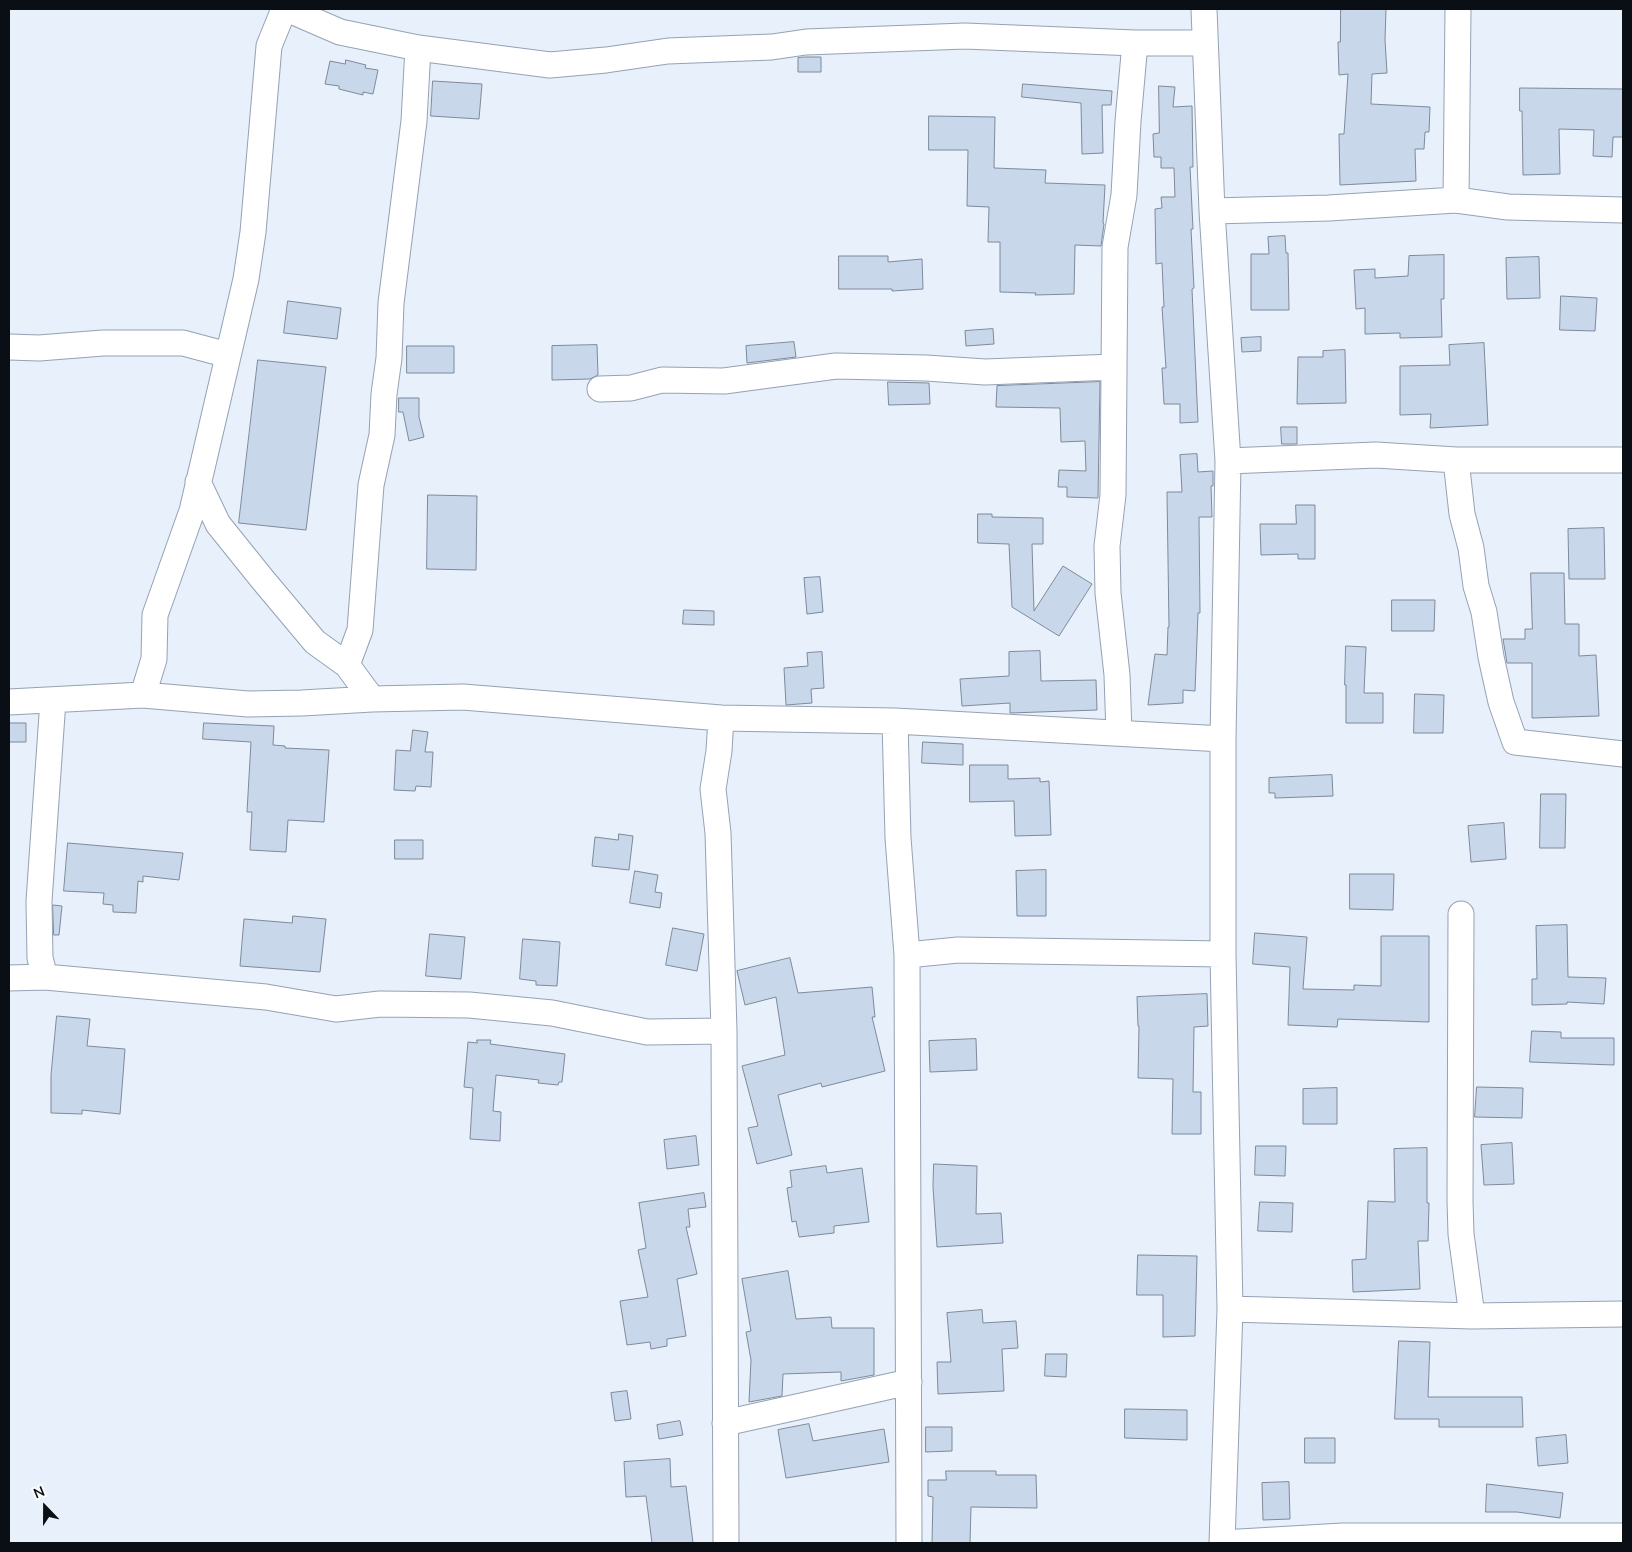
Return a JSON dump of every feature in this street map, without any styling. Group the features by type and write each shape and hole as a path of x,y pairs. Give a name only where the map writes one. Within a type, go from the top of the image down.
{"street":[{"path":"143,695 154,659 155,615 192,511 246,279 253,232 269,46 285,9 340,32 418,48 550,64 606,60 668,51 772,47 806,42 965,36 1135,43 1205,43"},
{"path":"1204,9 1212,211 1228,461 1223,739 1223,954 1230,1309 1222,1543 1343,1536 1623,1536"},
{"path":"1456,200 1458,9"},
{"path":"1119,733 1117,676 1108,593 1107,546 1114,495 1115,247 1124,196 1135,43"},
{"path":"347,666 360,630 371,485 382,435 384,394 389,358 390,303 414,121 418,48"},
{"path":"1212,211 1329,208 1456,200 1508,207 1623,210"},
{"path":"9,347 39,348 103,343 184,343 228,355"},
{"path":"600,389 630,388 662,380 724,381 836,366 926,368 985,372 1114,367"},
{"path":"1228,461 1376,455 1456,460 1623,460"},
{"path":"1456,460 1462,514 1471,548 1476,586 1484,612 1501,702 1515,742 1623,754"},
{"path":"198,482 218,524 315,642 347,666 372,699"},
{"path":"9,702 143,695 248,704 463,697 721,718 895,722 1223,739"},
{"path":"45,977 40,958 39,901 53,700"},
{"path":"721,718 719,751 713,789 718,833 724,1031 726,1543"},
{"path":"895,722 898,838 907,955 909,1543"},
{"path":"1461,914 1460,1201 1461,1234 1472,1316"},
{"path":"907,955 958,950 1223,954"},
{"path":"9,978 45,977 266,997 336,1009 380,1004 469,1005 552,1013 647,1032 724,1031"},
{"path":"1230,1309 1472,1316 1623,1314"},
{"path":"725,1423 909,1382"}],"building":[{"path":"1341,9 1386,9 1387,73 1372,74 1371,104 1430,107 1429,132 1425,132 1424,149 1415,149 1416,181 1340,185 1339,134 1344,134 1348,74 1339,75 1338,42 1340,42"},
{"path":"821,57 821,72 798,72 798,58"},
{"path":"346,60 366,65 365,68 378,70 373,94 363,92 363,95 339,89 339,86 325,84 330,61 345,64"},
{"path":"433,81 482,84 479,119 431,116"},
{"path":"1023,84 1112,91 1111,105 1102,105 1103,153 1082,154 1081,103 1022,97"},
{"path":"1159,86 1175,87 1173,107 1192,106 1193,167 1190,167 1194,288 1192,289 1198,422 1180,423 1180,404 1164,404 1162,368 1166,368 1162,307 1164,307 1162,263 1156,264 1155,209 1162,208 1161,197 1175,197 1174,168 1161,168 1161,157 1154,157 1153,134 1159,133"},
{"path":"1520,88 1623,89 1623,137 1613,137 1612,157 1593,156 1594,130 1559,129 1560,174 1523,175"},
{"path":"929,116 995,117 994,168 1046,170 1045,183 1105,185 1104,224 1101,246 1075,245 1074,294 1035,295 1036,293 1000,292 1000,242 988,242 989,207 967,206 968,150 929,150"},
{"path":"1285,236 1286,253 1288,253 1289,310 1251,310 1251,254 1269,254 1268,237"},
{"path":"1444,255 1444,299 1441,299 1442,337 1400,338 1400,333 1365,334 1365,308 1356,309 1354,270 1375,269 1375,278 1408,276 1409,256"},
{"path":"839,256 888,256 888,262 922,259 923,289 892,291 892,289 839,289"},
{"path":"1539,257 1540,298 1507,299 1506,258"},
{"path":"1561,296 1597,298 1595,331 1560,330"},
{"path":"288,301 341,308 337,339 284,333"},
{"path":"993,329 994,344 966,346 965,331"},
{"path":"1261,337 1261,351 1242,352 1241,338"},
{"path":"794,342 796,357 747,363 746,346"},
{"path":"1484,343 1488,425 1430,428 1431,414 1400,415 1400,366 1450,365 1449,345"},
{"path":"597,345 598,375 590,379 552,380 552,346"},
{"path":"407,346 454,346 454,373 407,373"},
{"path":"1345,350 1346,403 1297,404 1298,357 1323,357 1323,351"},
{"path":"258,360 326,367 306,530 239,523"},
{"path":"888,382 929,383 930,404 889,405"},
{"path":"1100,382 1098,498 1067,497 1067,487 1058,487 1059,470 1086,471 1085,441 1061,442 1060,408 996,407 997,386"},
{"path":"399,398 419,398 419,417 424,437 409,441 403,412 399,412"},
{"path":"1281,427 1297,427 1297,444 1282,444"},
{"path":"1197,454 1198,472 1213,471 1213,486 1211,486 1212,517 1199,517 1200,613 1198,613 1195,691 1183,690 1183,703 1148,705 1155,654 1167,655 1169,627 1167,492 1182,492 1180,455"},
{"path":"428,495 477,496 476,570 427,569"},
{"path":"1296,505 1315,505 1315,559 1298,559 1298,554 1261,555 1260,524 1296,524"},
{"path":"978,514 992,514 992,517 1043,518 1043,544 1032,544 1034,611 1063,566 1092,584 1059,636 1012,607 1009,544 978,543"},
{"path":"1604,528 1605,579 1569,579 1568,529"},
{"path":"1531,573 1564,573 1565,624 1579,624 1579,656 1596,655 1599,716 1532,718 1532,663 1507,663 1503,639 1525,639 1525,629 1532,629"},
{"path":"820,577 823,612 807,614 804,578"},
{"path":"1392,600 1435,600 1434,631 1392,631"},
{"path":"684,610 714,611 714,625 683,624"},
{"path":"1346,646 1366,647 1364,693 1383,693 1383,723 1346,723"},
{"path":"1040,651 1041,681 1096,680 1097,710 1010,713 1010,703 962,706 960,679 1009,676 1009,652"},
{"path":"822,652 824,688 811,689 812,703 786,705 784,668 808,666 807,653"},
{"path":"1415,694 1444,695 1443,733 1414,733"},
{"path":"9,723 26,723 26,742 9,742"},
{"path":"204,723 274,726 273,745 285,746 285,748 329,750 324,822 288,820 286,852 250,850 252,812 247,812 251,742 203,739"},
{"path":"413,730 428,732 425,752 433,752 431,787 416,786 415,791 394,790 396,750 410,751"},
{"path":"923,742 963,744 963,765 922,763"},
{"path":"970,765 1008,765 1008,779 1040,778 1040,782 1049,781 1051,835 1015,836 1014,801 970,802"},
{"path":"1332,775 1333,796 1275,798 1275,793 1269,793 1269,778"},
{"path":"1541,794 1566,794 1565,848 1540,848"},
{"path":"1504,823 1506,859 1471,862 1468,826"},
{"path":"619,834 633,836 629,870 592,866 595,837 618,840"},
{"path":"395,840 423,840 423,859 395,859"},
{"path":"68,843 183,853 179,880 143,876 143,882 138,881 136,913 113,912 113,905 103,904 104,893 64,891"},
{"path":"1046,870 1046,916 1017,916 1016,871"},
{"path":"635,871 658,875 655,892 662,893 660,908 630,903"},
{"path":"1350,874 1394,874 1393,910 1350,909"},
{"path":"53,905 62,906 59,935 54,935"},
{"path":"293,916 326,919 320,972 240,966 244,919 292,923"},
{"path":"1567,925 1568,977 1606,978 1604,1004 1567,1002 1567,1004 1532,1005 1532,979 1537,979 1536,926"},
{"path":"673,928 704,934 697,971 666,965"},
{"path":"1255,933 1307,937 1303,989 1354,990 1354,985 1381,986 1381,936 1429,936 1429,1022 1338,1019 1337,1027 1288,1025 1290,967 1253,964"},
{"path":"430,934 465,937 461,979 426,976"},
{"path":"523,939 560,942 557,986 536,985 536,981 520,979"},
{"path":"790,958 798,993 872,987 875,1017 872,1017 885,1071 822,1087 821,1083 778,1095 792,1155 757,1164 748,1128 758,1126 742,1066 785,1055 776,997 745,1005 737,971"},
{"path":"1207,994 1208,1026 1194,1027 1193,1092 1201,1092 1201,1134 1172,1134 1173,1079 1138,1078 1139,1026 1137,997"},
{"path":"57,1016 90,1019 87,1046 125,1049 120,1114 82,1110 82,1114 51,1113 51,1075"},
{"path":"1532,1031 1561,1032 1561,1038 1614,1038 1614,1065 1530,1062"},
{"path":"976,1039 977,1070 930,1072 929,1041"},
{"path":"477,1040 491,1040 490,1044 565,1054 562,1082 559,1082 558,1085 538,1083 539,1080 496,1075 493,1111 501,1112 500,1141 470,1139 473,1088 464,1087 468,1042 477,1043"},
{"path":"1477,1087 1523,1088 1522,1118 1475,1117"},
{"path":"1337,1088 1337,1124 1303,1124 1303,1089"},
{"path":"696,1136 699,1165 667,1169 664,1140"},
{"path":"1512,1143 1514,1184 1484,1185 1481,1145"},
{"path":"1256,1146 1286,1146 1285,1176 1255,1175"},
{"path":"1427,1148 1428,1241 1418,1241 1420,1289 1353,1292 1352,1260 1366,1259 1368,1201 1395,1202 1394,1149"},
{"path":"934,1164 977,1166 976,1214 1001,1213 1003,1243 937,1247 933,1187"},
{"path":"826,1166 827,1173 862,1168 869,1222 834,1226 834,1233 799,1237 796,1221 792,1222 787,1188 792,1187 790,1171"},
{"path":"704,1193 706,1207 688,1209 690,1227 686,1227 697,1274 677,1279 686,1336 667,1339 667,1346 651,1349 650,1342 627,1345 620,1301 648,1297 638,1250 646,1248 639,1203"},
{"path":"1260,1202 1293,1203 1292,1232 1258,1231"},
{"path":"1138,1255 1197,1256 1195,1336 1163,1337 1163,1295 1137,1295"},
{"path":"788,1271 796,1319 831,1317 832,1328 874,1328 874,1375 841,1381 841,1372 783,1374 782,1396 749,1402 751,1360 746,1332 751,1331 742,1279"},
{"path":"982,1310 983,1323 1016,1321 1018,1348 1002,1349 1004,1391 938,1394 937,1362 951,1362 947,1313"},
{"path":"1399,1341 1430,1342 1428,1397 1522,1397 1523,1427 1439,1427 1439,1419 1395,1419"},
{"path":"1046,1354 1067,1354 1066,1377 1045,1376"},
{"path":"627,1391 631,1419 615,1421 611,1393"},
{"path":"1125,1409 1187,1410 1187,1440 1125,1438"},
{"path":"680,1421 683,1435 659,1439 657,1425"},
{"path":"809,1424 813,1441 884,1429 889,1462 786,1478 778,1430"},
{"path":"926,1427 952,1427 952,1451 926,1452"},
{"path":"1566,1435 1568,1463 1538,1466 1536,1438"},
{"path":"1305,1438 1335,1438 1335,1463 1305,1463"},
{"path":"670,1459 671,1487 686,1486 693,1543 652,1543 646,1496 626,1497 624,1462"},
{"path":"946,1471 996,1471 996,1475 1036,1475 1037,1508 971,1507 970,1543 932,1543 933,1497 928,1496 928,1480 946,1480"},
{"path":"1289,1482 1290,1519 1263,1520 1262,1483"},
{"path":"1487,1484 1563,1493 1560,1518 1517,1512 1486,1512"}]}
